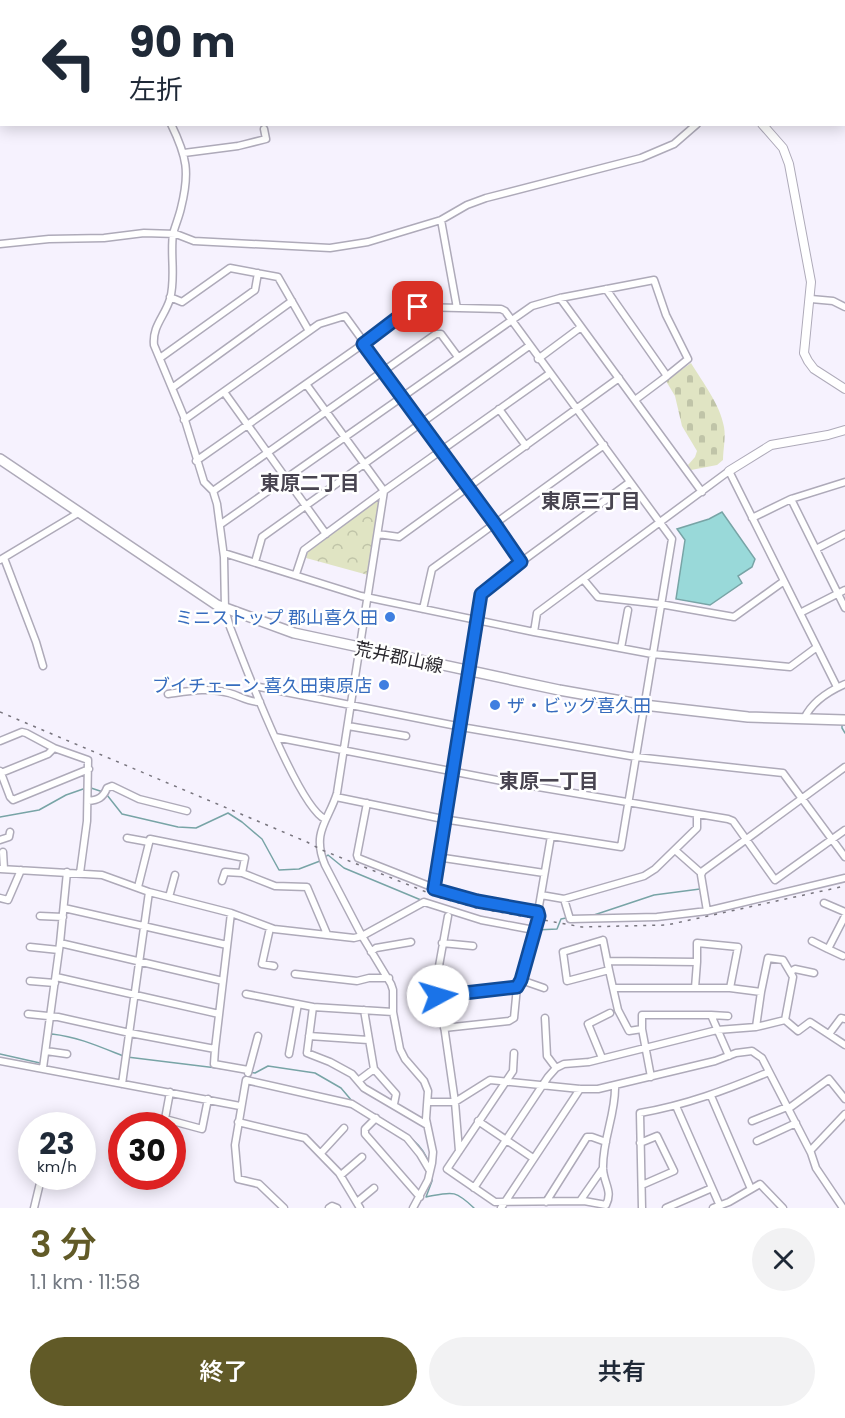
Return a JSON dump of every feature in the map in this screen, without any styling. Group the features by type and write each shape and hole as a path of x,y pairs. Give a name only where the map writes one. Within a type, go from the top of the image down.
{"main road":[{"name":"荒井郡山線","path":"0,459 225,609 294,633 559,690 644,705 736,716 844,721"}],"street":[{"path":"172,126 184,153 185,191 173,234 170,297 153,335 154,345 184,420 204,482 213,490 221,524 225,609 230,627 275,737 310,804 319,816 325,819"},
{"path":"0,244 144,233 173,234 199,242 330,248 376,239 441,220 467,205 486,198 613,166 653,153 674,144 694,126"},
{"path":"764,126 783,148 789,164 809,267 811,299 804,349 806,357 814,369 845,389"},
{"path":"184,153 238,146 266,139 264,129"},
{"path":"441,220 457,308"},
{"path":"170,297 182,302 230,267 278,277 309,331"},
{"path":"160,358 255,290 258,273"},
{"path":"221,524 532,306 560,298 654,280 666,315 688,359 635,400"},
{"path":"606,289 667,376"},
{"path":"560,298 702,492"},
{"path":"811,299 835,302 845,307"},
{"path":"172,388 292,302"},
{"path":"196,461 409,309 418,307 501,309 505,311 672,539 621,847 443,819 336,797"},
{"path":"184,420 319,324 345,316 521,562"},
{"path":"538,359 582,327"},
{"path":"213,490 438,333 458,357"},
{"path":"255,562 262,537 529,346"},
{"path":"296,574 304,550 384,490 549,374"},
{"path":"378,534 399,537 619,378"},
{"path":"306,384 384,490 336,797 325,819 321,834 323,860 393,990 393,1012 400,1049 405,1059 424,1081 428,1091 427,1125 433,1152 430,1171 413,1208"},
{"path":"224,392 326,534"},
{"path":"499,409 526,446"},
{"path":"534,632 537,613 729,471 771,445 845,430"},
{"path":"423,609 432,569 603,446"},
{"path":"729,471 837,687"},
{"path":"434,889 437,857 460,727 467,671 483,592 630,482"},
{"path":"752,518 791,499 845,482"},
{"path":"791,499 845,608"},
{"path":"43,666 36,642 2,559 80,512"},
{"path":"816,549 845,534"},
{"path":"224,553 369,597 652,654 790,668 817,647"},
{"path":"583,579 596,596 734,617 784,581"},
{"path":"800,613 845,590"},
{"path":"621,648 628,610"},
{"path":"804,719 811,706 837,687 845,684"},
{"path":"254,686 460,727 636,757 783,773 845,857"},
{"path":"168,694 194,689 210,689 260,702"},
{"path":"348,726 406,736"},
{"path":"0,741 22,732 54,748 87,758 88,801 80,873"},
{"path":"275,737 344,752 730,820 775,880 845,830"},
{"path":"54,748 48,754 1,772 13,800 89,770"},
{"path":"701,873 845,767"},
{"path":"88,801 99,799 105,795 107,788 112,786 139,799 187,811"},
{"path":"367,803 358,858 434,889 477,901 538,912"},
{"path":"541,895 564,899 644,876 655,869 697,828 698,814"},
{"path":"0,840 9,837 10,832"},
{"path":"444,1028 509,1021 514,1018 517,987 538,921 551,836"},
{"path":"127,838 149,842 150,839 245,858 242,873"},
{"path":"138,887 149,842"},
{"path":"675,850 701,873 707,911"},
{"path":"3,852 2,869 107,876 149,892 231,913 270,927 354,938 362,936 423,902 482,920 534,930"},
{"path":"437,857 544,873"},
{"path":"0,898 8,900 21,870"},
{"path":"43,1068 60,947 67,872"},
{"path":"222,880 225,872 242,873 275,886 307,887 327,934"},
{"path":"169,897 175,875"},
{"path":"564,899 570,919 647,918 707,911 845,878"},
{"path":"122,1084 149,892"},
{"path":"824,903 845,914 828,949"},
{"path":"64,908 227,945"},
{"path":"231,913 214,1064 248,1070"},
{"path":"40,916 63,917"},
{"path":"448,916 437,977 455,1102 459,1151"},
{"path":"270,927 262,964 274,966"},
{"path":"609,970 567,981 563,952 603,940 618,1010 629,1031 642,1029"},
{"path":"812,941 843,956"},
{"path":"371,951 376,948 411,942"},
{"path":"442,943 473,946"},
{"path":"695,988 697,943 738,948 730,988"},
{"path":"30,947 60,947 223,981"},
{"path":"756,1027 768,958 783,960 793,977 785,1020"},
{"path":"608,961 697,962"},
{"path":"790,972 795,969 814,974"},
{"path":"296,974 357,981 369,978 388,978"},
{"path":"30,981 55,980 219,1014"},
{"path":"521,980 544,988"},
{"path":"438,996 517,987"},
{"path":"613,988 730,988 761,992"},
{"path":"246,994 313,1007 393,1012"},
{"path":"289,1054 298,1004"},
{"path":"313,1007 307,1053 344,1070 364,1088 427,1125"},
{"path":"364,1010 374,1069 396,1094 394,1104"},
{"path":"602,1058 588,1024 610,1013"},
{"path":"28,1014 51,1016 215,1049"},
{"path":"651,1077 642,1029 642,1015 728,1016"},
{"path":"711,1015 729,1056"},
{"path":"545,1018 547,1056 556,1068"},
{"path":"829,1034 841,1018 845,1019"},
{"path":"474,1188 556,1068 564,1064 602,1058 717,1030 756,1027 785,1020"},
{"path":"785,1020 798,1030 810,1022 845,1045"},
{"path":"258,1036 240,1106 235,1145 238,1179 259,1184 284,1208"},
{"path":"309,1036 368,1040"},
{"path":"46,1051 67,1054"},
{"path":"428,1102 455,1102 490,1080 580,1089 615,1086 744,1051 754,1052 762,1058 810,1151 816,1168 843,1208"},
{"path":"514,1053 513,1071 447,1169 495,1202 546,1202 560,1205 580,1201 606,1205 610,1197 603,1168 606,1142 616,1103 615,1086"},
{"path":"0,1061 240,1106"},
{"path":"358,1081 374,1069"},
{"path":"642,1208 640,1113 711,1096 769,1072"},
{"path":"752,1121 788,1108 829,1079 845,1099"},
{"path":"246,1080 352,1104 407,1138 430,1171"},
{"path":"501,1208 580,1089"},
{"path":"170,1092 165,1119 202,1129 208,1099"},
{"path":"711,1096 751,1189"},
{"path":"676,1106 712,1188 717,1207 760,1184 783,1208"},
{"path":"810,1151 845,1114"},
{"path":"376,1118 365,1129 365,1134 420,1197"},
{"path":"478,1121 533,1158"},
{"path":"238,1122 301,1136 341,1175 359,1205 374,1188"},
{"path":"757,1141 796,1124"},
{"path":"321,1153 344,1128"},
{"path":"640,1143 657,1136 674,1171 642,1185"},
{"path":"546,1202 587,1137 606,1142"},
{"path":"341,1175 362,1156"},
{"path":"580,1201 603,1168"},
{"path":"666,1208 712,1188"},
{"path":"34,1208 38,1190"},
{"path":"729,1202 736,1208"},
{"path":"329,1208 332,1206 337,1208"}],"green space":[{"path":"691,363 719,410 725,435 723,460 717,465 691,470 688,465 697,451 682,426 675,396 666,381"},
{"path":"380,498 368,575 306,558 308,551"}],"shaded area":[{"path":"722,512 755,559 752,567 738,576 742,583 710,605 676,599 685,540 677,529 709,519"}],"waterway":[{"path":"842,723 845,733"},
{"path":"837,777 845,771"},
{"path":"0,817 39,810 66,795 86,788"},
{"path":"91,788 103,792"},
{"path":"107,795 122,814 178,827 196,828 228,813 262,839 279,870 299,869 320,861"},
{"path":"324,858 328,855 344,868 421,900"},
{"path":"704,876 706,887 704,887"},
{"path":"594,915 654,895 700,889"},
{"path":"536,930 557,929 561,919 566,918"},
{"path":"50,1038 52,1034 71,1037 123,1056"},
{"path":"0,1054 40,1063"},
{"path":"127,1057 233,1070"},
{"path":"249,1072 255,1073 268,1066 315,1073 341,1088 352,1101"},
{"path":"382,1119 416,1143 422,1149 429,1164"},
{"path":"432,1174 426,1197 442,1194 457,1195 474,1208"}],"railway":[{"path":"0,712 322,850 441,898 477,908 582,927 667,925 845,886"}],"place":[{"name":"ミニストップ 郡山喜久田","path":"390,617"},
{"name":"ブイチェーン 喜久田東原店","path":"384,685"},
{"name":"ザ・ビッグ喜久田","path":"495,705"}],"district":[{"name":"東原二丁目","path":"310,483"},
{"name":"東原三丁目","path":"591,501"},
{"name":"東原一丁目","path":"549,781"}],"route":[{"path":"418,307 409,309 363,344 521,562 481,594 437,857 434,889 477,901 538,912 539,916 517,987 438,996"}]}
